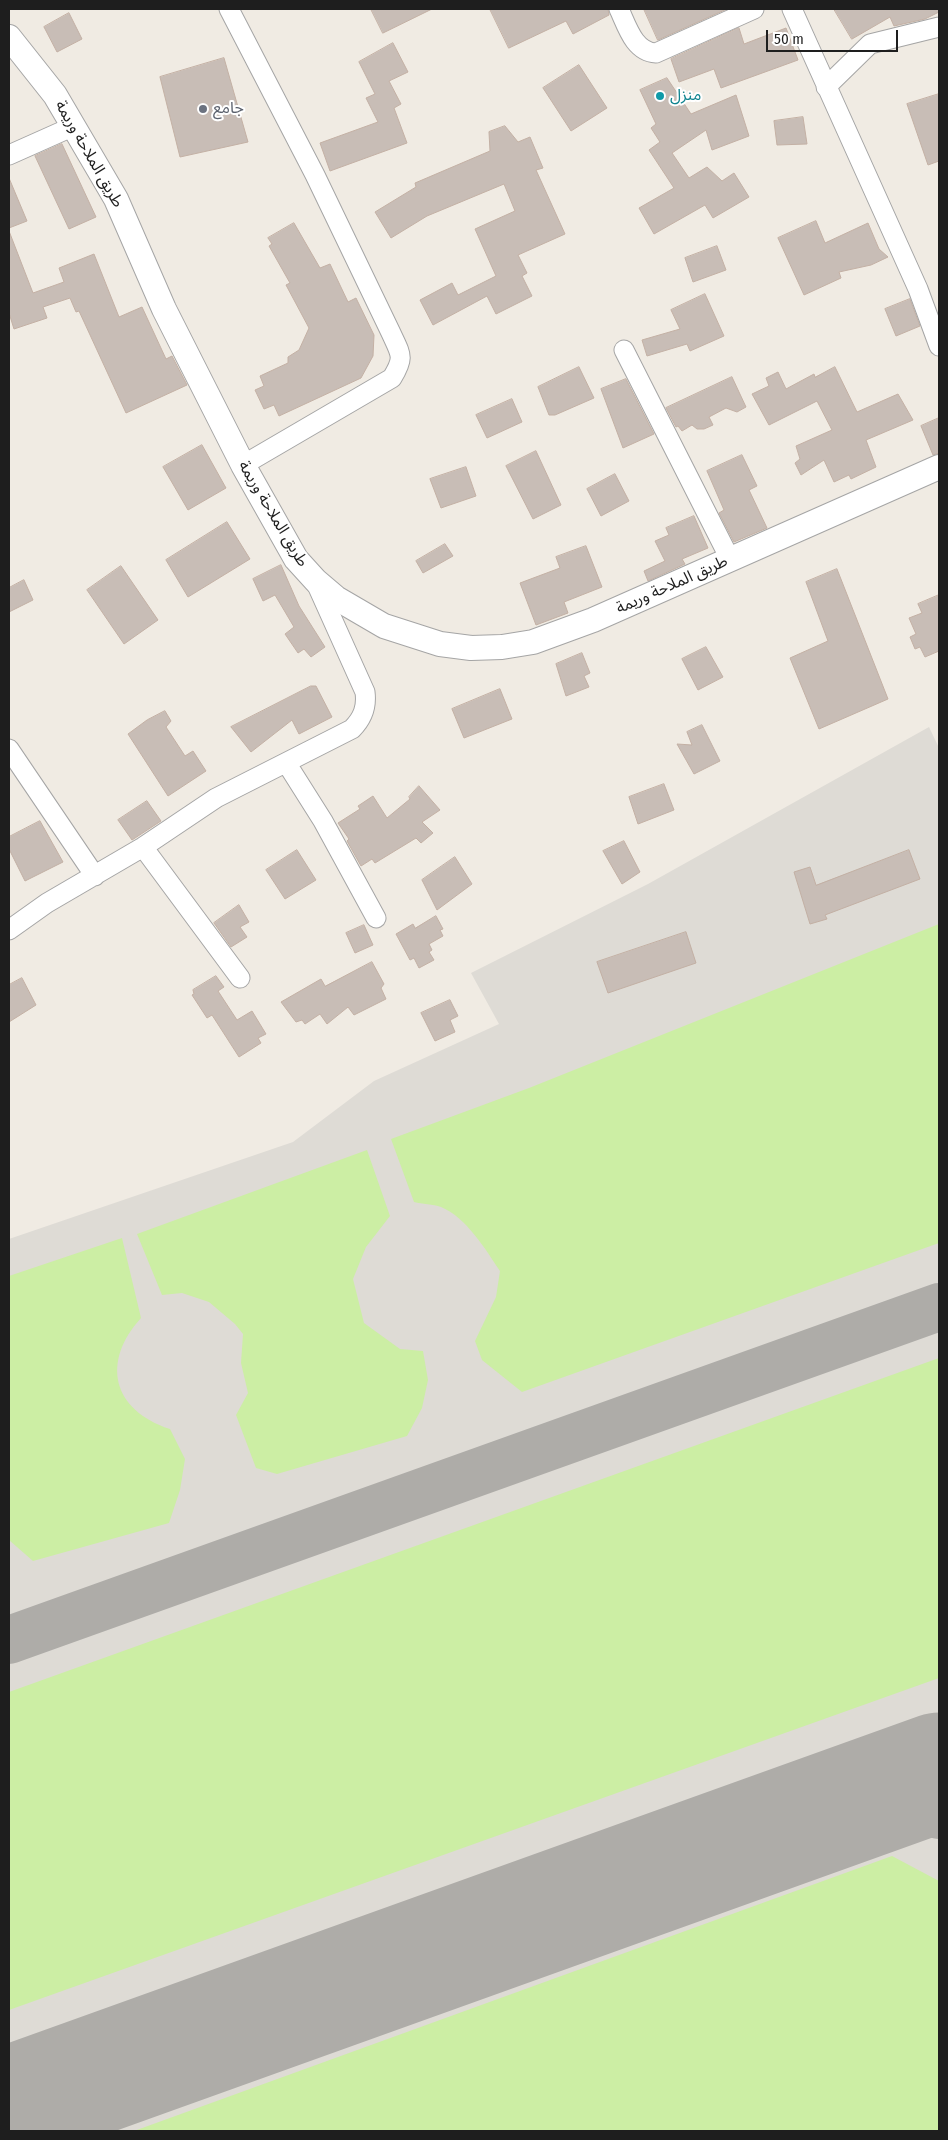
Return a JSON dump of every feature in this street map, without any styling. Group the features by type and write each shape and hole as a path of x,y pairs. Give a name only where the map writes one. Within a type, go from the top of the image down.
{"street":[{"path":"229,9 323,192 400,352 401,364 392,378 243,465"},
{"path":"619,9 638,46 644,51 656,53 754,9"},
{"path":"792,9 918,290 939,346"},
{"path":"826,87 870,44 939,27"},
{"name":"طريق الملاحة وريمة","path":"9,37 55,94 116,199 164,309 243,465 296,559 316,581 336,598 384,626 410,636 440,644 471,648 502,647 533,642 563,632 939,467"},
{"path":"9,155 74,126"},
{"path":"624,350 730,559"},
{"path":"9,930 47,903 144,847 216,798 287,764 352,729 359,722 365,707 365,692 316,581"},
{"path":"9,749 95,876"},
{"path":"287,764 323,821 376,918"},
{"path":"144,847 240,978"}],"shaded area":[{"path":"929,727 939,748 939,2131 9,2131 9,1239 293,1142 374,1081 499,1024 471,973 648,884"}],"green space":[{"path":"939,924 939,1243 522,1392 482,1360 475,1341 496,1297 500,1271 475,1235 459,1218 441,1207 414,1202 391,1139 529,1088"},
{"path":"367,1150 390,1216 366,1247 353,1279 364,1323 400,1349 423,1351 428,1380 422,1408 407,1436 277,1474 256,1468 236,1415 248,1393 241,1363 243,1334 235,1324 209,1302 182,1293 162,1295 137,1234"},
{"path":"122,1238 141,1318 128,1335 120,1351 117,1367 119,1383 125,1397 135,1410 150,1421 170,1429 185,1459 180,1490 169,1523 33,1561 9,1540 9,1276"},
{"path":"939,1358 939,1678 9,2010 9,1692"},
{"path":"892,1856 939,1881 939,2131 134,2131"}],"building":[{"path":"371,9 432,9 383,33"},
{"path":"490,9 608,9 609,15 573,34 566,21 509,48"},
{"path":"644,9 727,9 658,40"},
{"path":"834,9 939,9 939,12 925,19 894,26 890,17 852,39"},
{"path":"69,13 82,39 57,52 44,27"},
{"path":"739,28 744,44 786,28 798,60 721,88 714,69 679,82 671,59"},
{"path":"393,43 408,72 389,81 401,104 394,108 407,143 330,171 320,143 378,122 366,98 375,94 359,62"},
{"name":"جامع","path":"224,58 248,142 180,157 160,77"},
{"path":"579,65 607,108 571,131 543,88"},
{"path":"667,78 691,114 736,95 749,136 712,150 706,130 672,153 689,178 707,167 722,181 734,173 749,197 713,218 705,205 654,234 639,208 674,188 649,150 660,142 651,128 656,124 640,90"},
{"path":"939,94 939,161 928,165 907,104"},
{"path":"803,117 807,144 777,145 774,121"},
{"path":"505,126 518,142 530,137 543,168 536,170 565,234 518,255 527,273 522,276 532,296 496,314 487,296 433,325 420,300 452,283 458,295 496,276 475,229 515,211 504,184 427,216 391,238 375,212 416,187 415,183 490,151 489,132"},
{"path":"62,144 96,217 69,229 35,156"},
{"path":"9,178 27,221 9,228"},
{"path":"816,221 825,243 868,223 879,249 888,257 871,265 839,272 841,278 804,295 778,238"},
{"path":"294,223 320,268 330,264 348,302 356,298 374,335 373,356 361,378 279,416 274,405 264,409 255,390 264,386 260,376 288,363 288,357 299,350 309,328 286,285 290,283 269,246 272,244 268,238"},
{"path":"9,231 33,293 64,282 59,268 94,254 119,317 142,307 166,359 172,356 187,385 126,413 79,311 76,312 70,298 43,307 47,318 14,329 9,313"},
{"path":"717,246 726,270 693,282 685,258"},
{"path":"705,294 724,336 690,351 687,344 647,356 642,340 680,329 671,310"},
{"path":"910,299 920,326 896,336 885,309"},
{"path":"579,367 594,398 555,415 549,415 538,387"},
{"path":"835,367 857,412 898,394 913,420 866,440 876,467 851,479 849,475 834,482 824,460 801,475 795,463 800,459 796,446 832,430 817,401 769,425 752,394 769,386 766,378 778,372 786,389 814,374 815,377"},
{"path":"732,377 746,407 737,412 726,408 709,417 713,425 704,429 697,429 692,425 682,431 678,426 676,427 666,408"},
{"path":"626,379 654,434 623,448 601,389"},
{"path":"512,399 522,422 487,438 476,415"},
{"path":"939,418 939,453 933,455 921,426"},
{"path":"202,445 226,488 188,510 163,467"},
{"path":"536,451 561,505 533,519 506,466"},
{"path":"742,455 757,486 749,490 767,528 734,542 719,513 724,510 707,471"},
{"path":"466,467 476,496 441,508 430,479"},
{"path":"615,474 629,501 601,516 587,489"},
{"path":"694,516 708,548 682,559 685,564 648,581 644,571 665,561 655,541 669,535 666,528"},
{"path":"227,522 250,559 188,597 166,560"},
{"path":"445,544 453,556 423,573 416,561"},
{"path":"586,546 602,587 564,602 568,613 536,625 520,583 560,568 556,557"},
{"path":"281,565 299,606 325,647 311,657 304,649 298,653 285,634 294,627 275,595 263,601 253,579"},
{"path":"121,566 158,620 124,644 87,590"},
{"path":"837,569 888,699 819,729 790,658 828,641 806,582"},
{"path":"24,580 33,600 9,612 9,588"},
{"path":"939,595 939,651 925,657 920,647 915,649 910,637 916,634 909,618 922,613 918,604"},
{"path":"706,647 723,677 698,690 682,659"},
{"path":"582,653 590,673 584,676 589,687 566,696 556,664"},
{"path":"311,686 316,686 332,717 299,734 292,720 251,752 231,727"},
{"path":"500,689 512,719 464,738 452,709"},
{"path":"165,711 171,721 166,727 185,756 193,751 206,771 168,796 128,734 147,720"},
{"path":"702,725 720,761 694,774 677,744 692,745 687,732"},
{"path":"664,784 674,810 638,824 629,797"},
{"path":"419,786 440,810 422,822 433,833 421,843 416,838 375,863 372,859 361,866 347,841 349,839 338,823 360,809 358,806 373,796 387,818 410,799 409,797"},
{"path":"147,801 161,821 132,840 118,820"},
{"path":"40,821 63,862 25,881 9,849 9,837"},
{"path":"624,841 640,872 622,884 603,851"},
{"path":"297,850 316,880 285,899 266,870"},
{"path":"909,850 920,879 825,915 827,919 810,924 794,872 810,867 816,885"},
{"path":"455,857 472,884 437,910 422,880"},
{"path":"239,905 249,922 240,927 247,937 231,947 214,923"},
{"path":"436,916 443,929 440,930 443,936 429,944 432,950 429,952 434,960 419,968 414,958 410,960 396,934 413,924 415,928"},
{"path":"364,925 373,945 355,953 346,933"},
{"path":"686,932 696,963 608,993 597,962"},
{"path":"372,962 384,984 381,988 386,999 354,1015 348,1007 327,1024 320,1014 305,1024 302,1020 296,1022 281,1002 321,979 325,986"},
{"path":"216,976 224,987 218,991 237,1020 252,1011 266,1034 258,1038 261,1043 239,1057 212,1015 207,1018 192,995 194,994 193,990"},
{"path":"22,978 36,1005 9,1022 9,985"},
{"path":"450,1000 458,1016 450,1020 455,1032 435,1041 421,1013"}],"taxiway":[{"path":"9,1640 939,1307"},
{"path":"918,1780 939,1815"}],"runway":[{"path":"9,2106 939,1772"}],"place":[{"name":"منزل","path":"660,96"},
{"name":"جامع","path":"203,109"}]}
